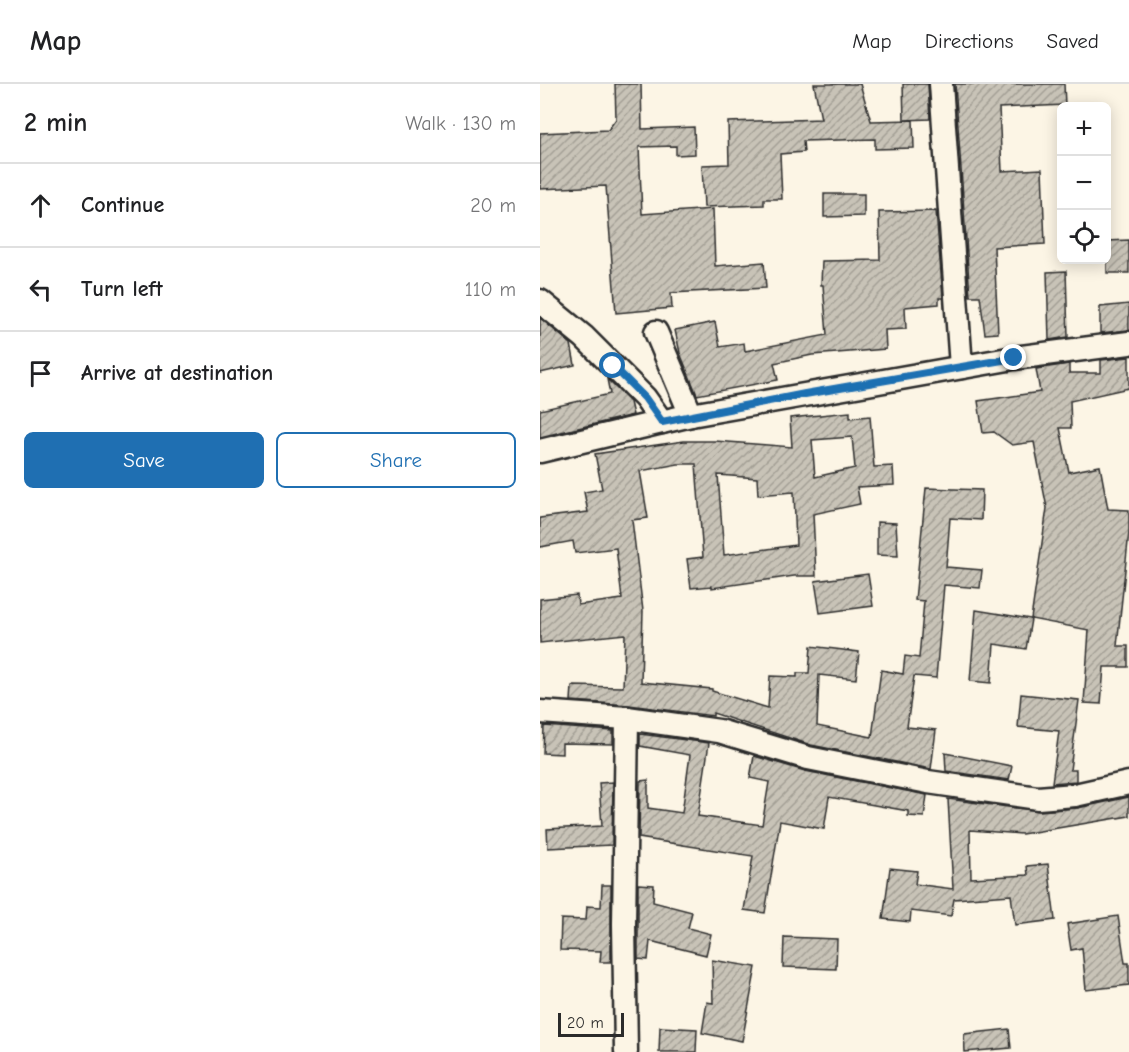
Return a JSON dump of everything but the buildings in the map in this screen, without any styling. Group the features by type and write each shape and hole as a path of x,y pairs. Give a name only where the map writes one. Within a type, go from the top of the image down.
{"street":[{"path":"941,84 961,367"},
{"path":"540,301 584,337 645,398 662,422"},
{"path":"656,332 691,415"},
{"path":"540,451 691,415 961,367 1129,343"},
{"path":"540,712 627,718 719,731 808,758 928,782 1038,798 1075,795 1129,783"},
{"path":"626,1052 624,924 627,718"}],"route":[{"path":"613,366 645,398 662,422 805,394 1014,358"}]}
